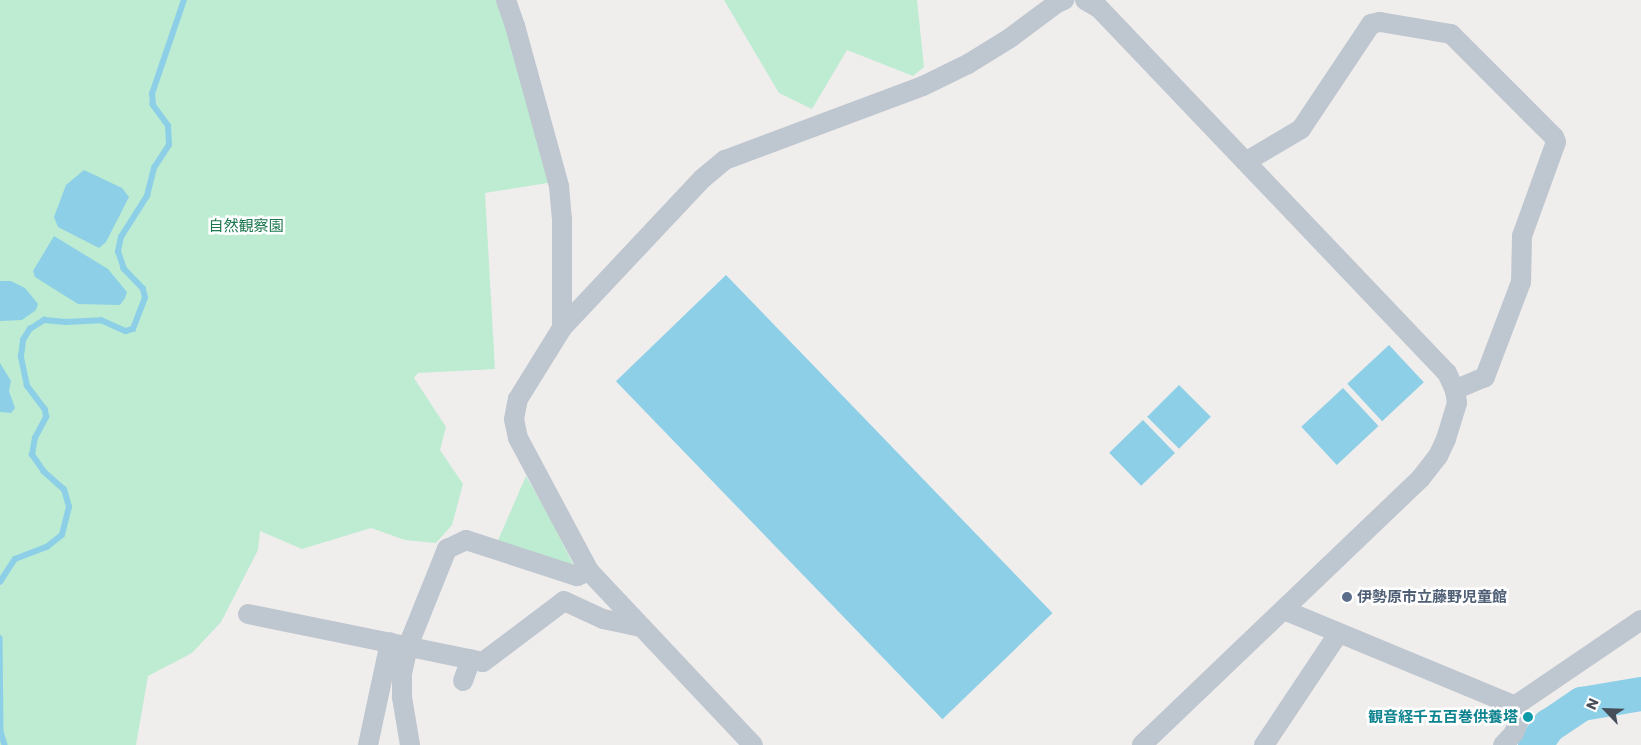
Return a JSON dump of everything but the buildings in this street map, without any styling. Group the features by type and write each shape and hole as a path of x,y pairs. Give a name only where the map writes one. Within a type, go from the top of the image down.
{"street":[{"path":"506,0 516,26 559,186 562,218 562,328"},
{"path":"754,745 589,571 518,438 514,419 518,399 562,328 702,179 725,160 922,86 968,64 1010,38 1057,3 1064,0"},
{"path":"1085,0 1099,8 1247,161 1447,373 1455,390 1457,403 1455,415 1446,439 1431,467 1142,745"},
{"path":"1247,161 1301,129 1370,24 1380,22 1451,34 1554,137 1556,142 1522,236 1521,282 1485,377 1455,390"},
{"path":"410,745 402,697 402,674 408,646 448,549 466,540 576,576 589,571"},
{"path":"248,614 483,662 564,601 603,619 642,627"},
{"path":"1284,610 1508,704 1516,705 1641,620"},
{"path":"1264,745 1338,634"},
{"path":"368,745 402,645"},
{"path":"463,681 471,660"},
{"path":"1503,745 1514,733 1519,720 1516,705"}],"green space":[{"name":"自然観察園","path":"0,0 500,0 554,182 485,193 495,369 418,373 414,378 446,427 440,450 463,484 452,525 436,543 405,540 371,528 302,549 260,531 258,550 221,622 192,653 148,676 136,745 0,745"},
{"path":"724,0 917,0 924,67 913,76 847,50 812,109 779,93"},
{"path":"526,476 549,516 574,566 496,545"}],"water":[{"path":"84,170 122,188 129,197 106,242 99,248 58,227 54,217 66,185"},
{"path":"54,236 108,269 127,292 120,305 78,304 35,277 33,271"},
{"path":"726,275 1052,613 942,719 616,381"},
{"path":"0,281 11,281 25,288 38,304 36,310 22,320 0,321"},
{"path":"1389,345 1424,382 1382,421 1347,384"},
{"path":"0,363 11,381 9,391 15,408 11,413 0,412"},
{"path":"1179,385 1211,417 1179,449 1147,417"},
{"path":"1343,388 1378,426 1337,465 1301,427"},
{"path":"1143,420 1175,453 1141,486 1109,453"}],"waterway":[{"path":"0,582 15,559 47,547 62,535 69,507 64,490 44,472 32,455 35,438 46,417 45,410 27,386 21,357 23,340 30,329 44,320 66,322 101,320 126,331 133,329 145,298 143,289 124,269 118,252 121,237 147,196 154,168 169,145 168,126 153,105 152,94 184,0"},
{"path":"0,638 1,732 5,745"},
{"path":"1535,745 1549,726 1582,704 1641,694"}],"place":[{"name":"伊勢原市立藤野児童館","path":"1347,597"},
{"name":"観音経千五百巻供養塔","path":"1528,717"}]}
